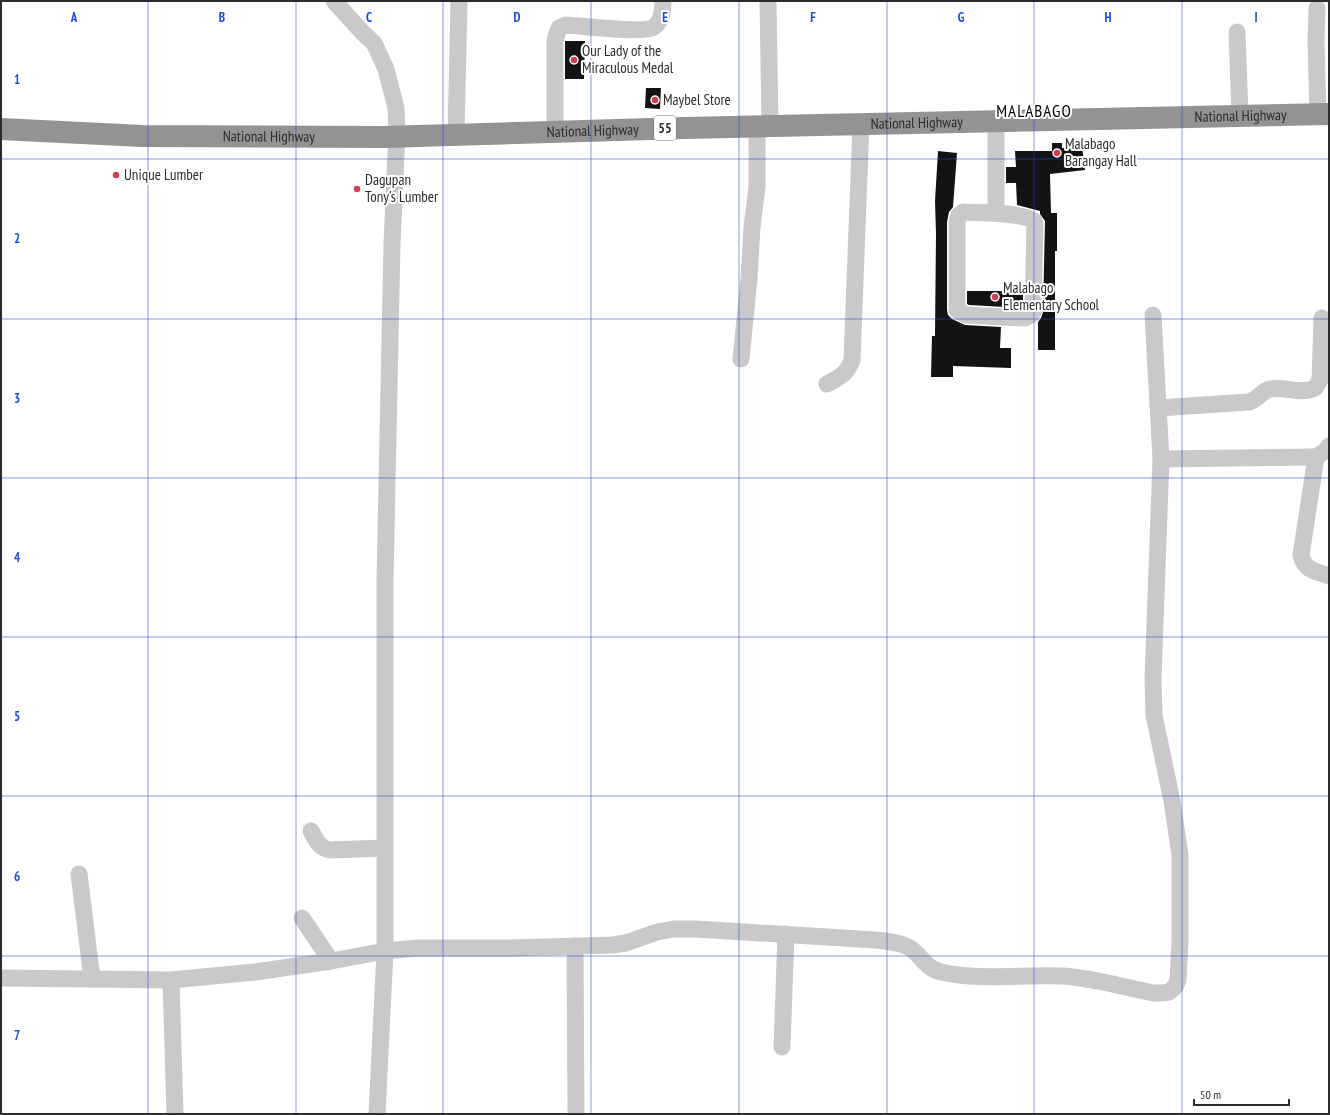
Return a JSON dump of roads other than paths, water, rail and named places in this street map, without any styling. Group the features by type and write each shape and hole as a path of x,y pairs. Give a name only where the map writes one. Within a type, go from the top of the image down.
{"highway":[{"name":"National Highway","path":"1,129 142,136 330,137 1324,114"}],"street":[{"path":"334,1 374,43 386,69 396,108 397,136 392,244 385,572 385,951 377,1114"},
{"path":"456,134 459,1"},
{"path":"555,132 555,40 559,28 566,25 622,29 651,28 656,25 660,19 663,11 663,1"},
{"path":"741,359 749,279 752,227 764,126 768,1"},
{"path":"1316,8 1316,43 1324,114"},
{"path":"1237,32 1240,116"},
{"path":"996,122 996,213"},
{"path":"827,384 841,376 849,369 852,360 861,124"},
{"path":"963,212 996,213 1031,219 1035,224 1033,312 1025,318 966,315 957,310 958,218 963,212"},
{"path":"1,978 171,980 255,972 331,961 385,951 416,948 575,946 626,943 657,932 674,929 696,929 894,942 911,949 926,965 933,970 942,972 987,977 1064,976 1153,993 1162,994 1169,992 1175,987 1178,980 1180,942 1180,855 1172,801 1154,715 1153,679 1161,459 1153,315"},
{"path":"1158,408 1248,402 1255,400 1264,392 1271,389 1304,391 1315,388 1320,380 1322,318"},
{"path":"1161,459 1322,451 1302,555 1303,562 1306,567 1329,576"},
{"path":"311,831 319,844 325,849 384,848"},
{"path":"79,874 92,979"},
{"path":"302,918 331,961"},
{"path":"782,1047 786,934"},
{"path":"575,946 576,1114"},
{"path":"171,980 175,1114"}],"place":[{"name":"Our Lady of the Miraculous Medal","path":"574,60"},
{"name":"Maybel Store","path":"655,100"},
{"name":"Malabago Barangay Hall","path":"1057,153"},
{"name":"Unique Lumber","path":"116,175"},
{"name":"Dagupan Tony's Lumber","path":"357,189"},
{"name":"Malabago Elementary School","path":"995,297"}],"district":[{"name":"MALABAGO","path":"1034,111"}]}
